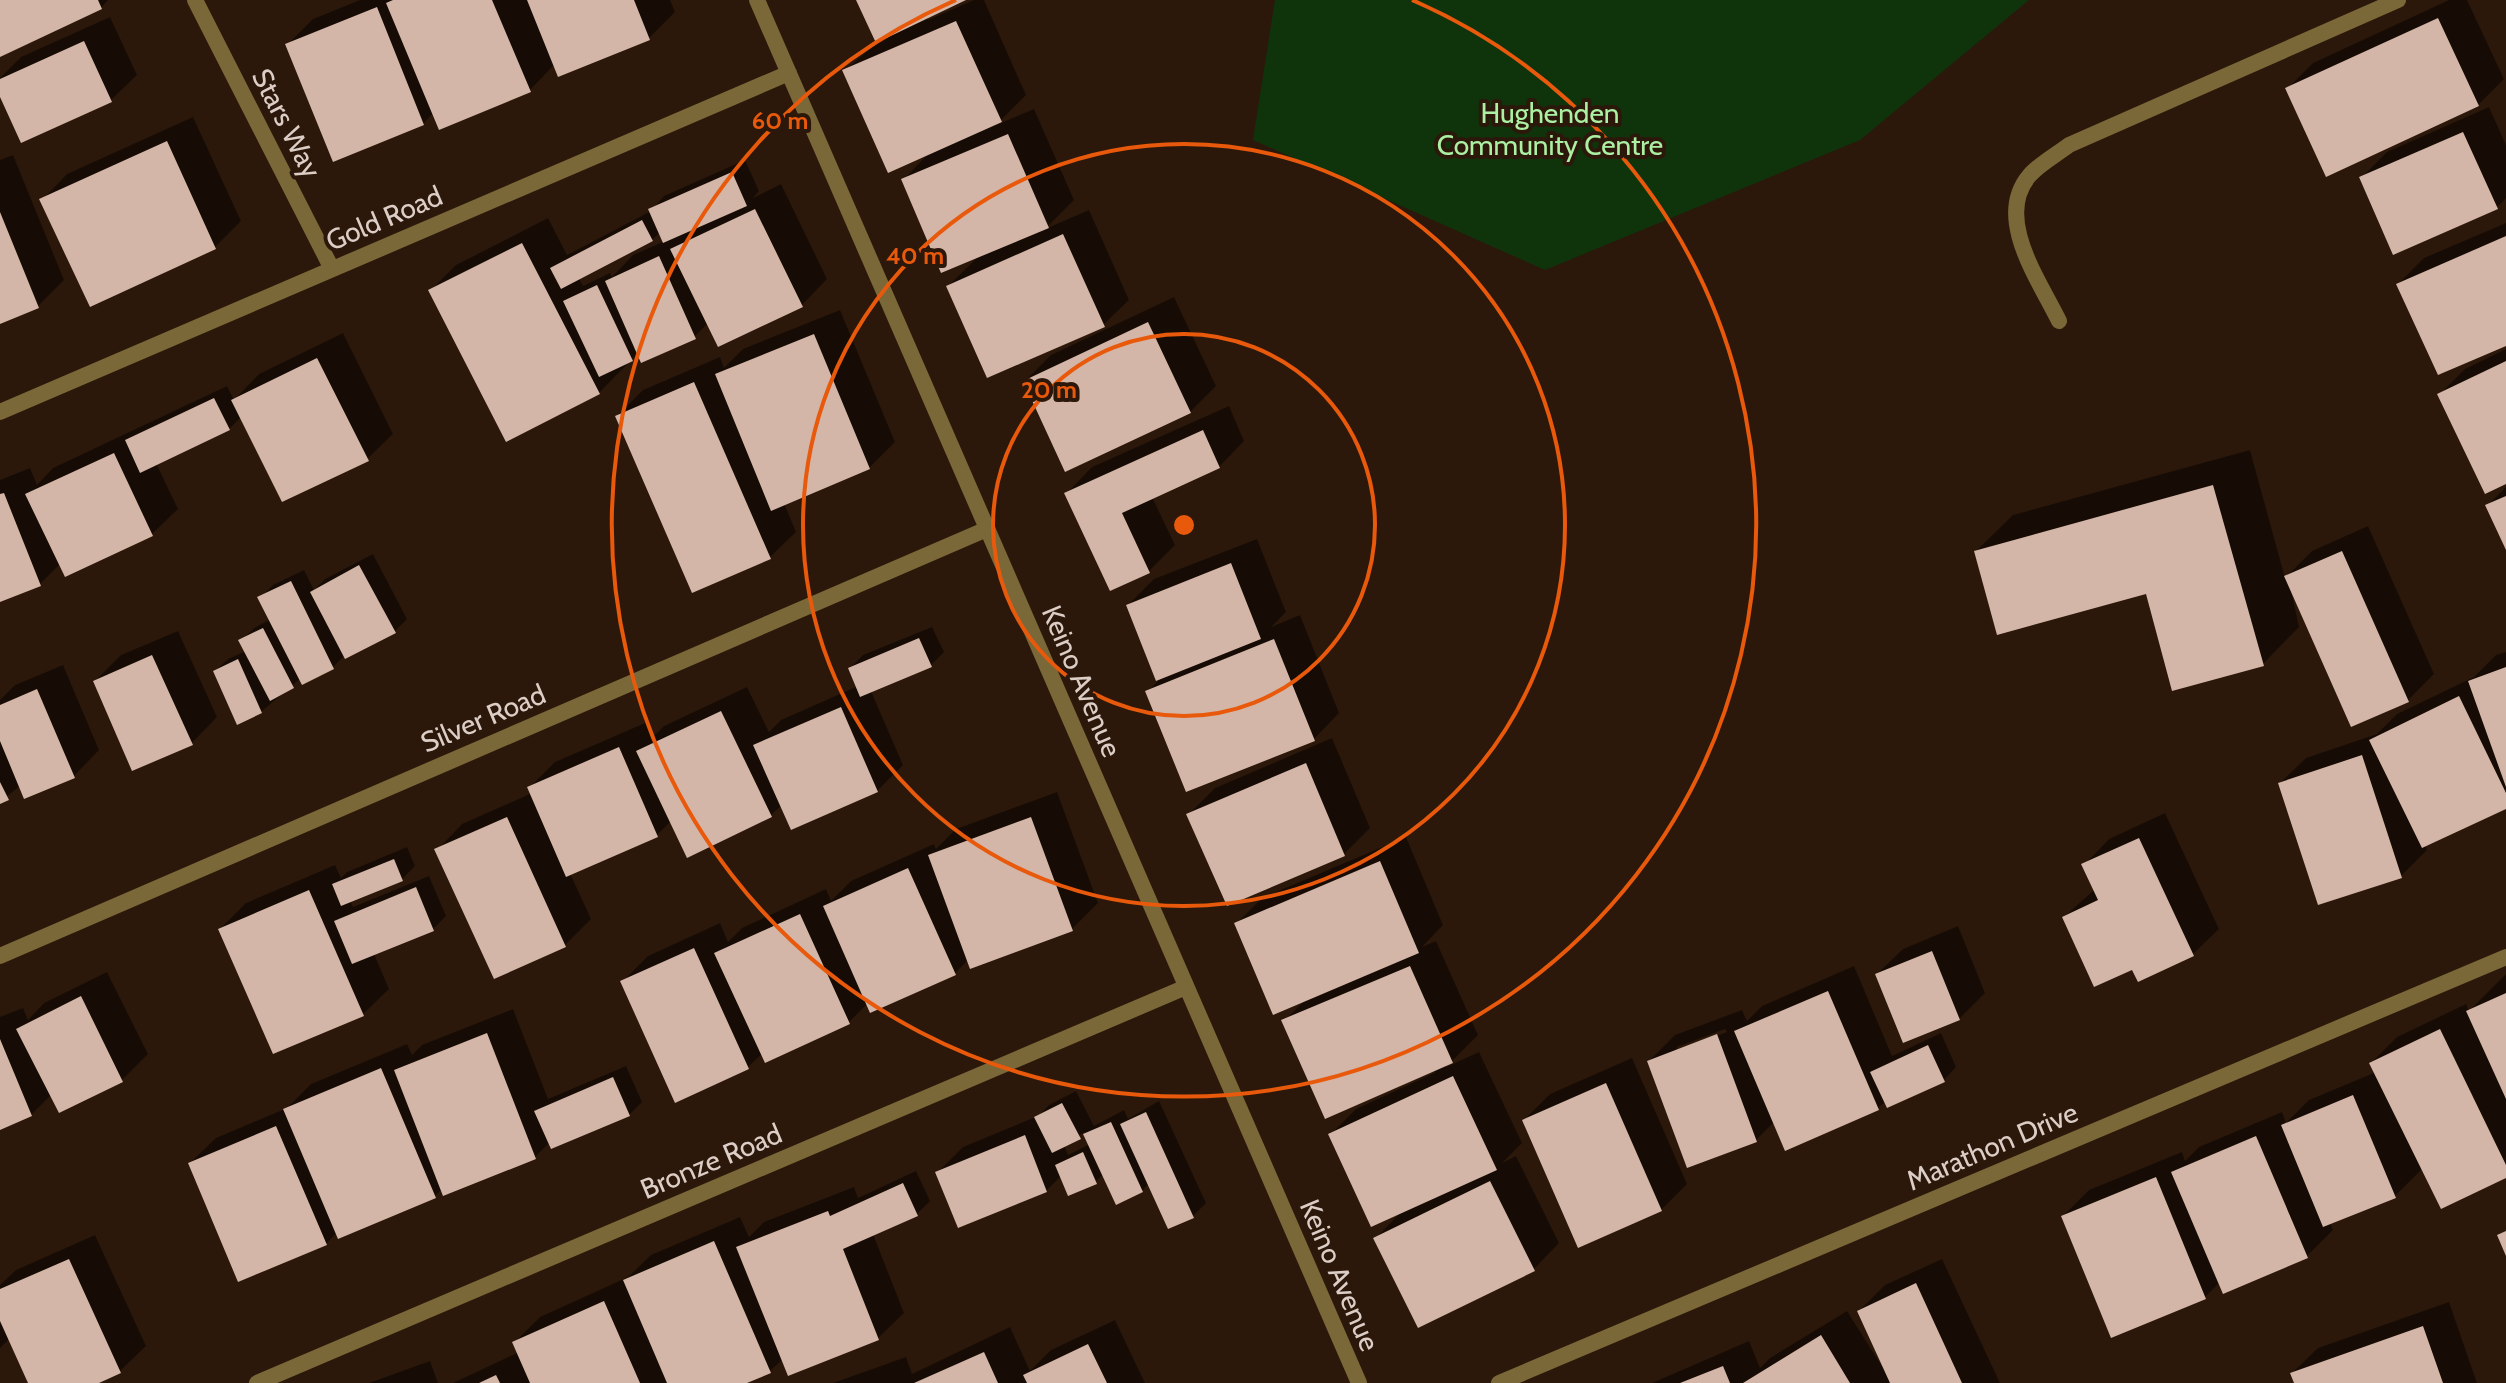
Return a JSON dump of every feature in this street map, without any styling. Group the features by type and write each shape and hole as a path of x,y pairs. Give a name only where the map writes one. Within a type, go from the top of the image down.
{"street":[{"name":"Stars Way","path":"195,0 332,269"},
{"name":"Keino Avenue","path":"757,0 1359,1383"},
{"path":"2059,321 2022,245 2015,220 2016,197 2030,175 2069,145 2398,0"},
{"name":"Gold Road","path":"0,412 789,73"},
{"name":"Silver Road","path":"0,956 987,529"},
{"name":"Marathon Drive","path":"1499,1383 2506,957"},
{"name":"Bronze Road","path":"257,1383 1186,987"}],"green space":[{"name":"Hughenden Community Centre","path":"1275,0 2029,0 1860,140 1545,270 1253,140"}],"building":[{"path":"0,0 98,0 102,9 0,57"},
{"path":"393,0 492,0 531,92 439,130 386,3"},
{"path":"527,0 634,0 650,40 558,77"},
{"path":"856,0 966,0 876,43"},
{"path":"377,7 424,125 333,162 285,44"},
{"path":"2438,18 2479,106 2326,177 2285,88"},
{"path":"956,21 1002,122 888,173 842,70"},
{"path":"84,41 112,102 21,143 0,97 0,79"},
{"path":"2463,132 2498,209 2393,255 2359,177"},
{"path":"1008,134 1049,228 941,273 901,179"},
{"path":"167,141 216,249 90,307 39,199"},
{"path":"732,172 747,206 663,243 648,209"},
{"path":"755,209 803,307 718,347 670,249"},
{"path":"0,212 39,308 0,324"},
{"path":"642,220 653,241 561,289 550,268"},
{"path":"1063,234 1105,327 987,378 946,286"},
{"path":"2506,236 2506,346 2438,375 2396,284"},
{"path":"522,243 600,394 506,442 428,290"},
{"path":"659,256 696,339 641,363 605,281"},
{"path":"597,285 633,361 599,377 563,301"},
{"path":"1148,322 1191,413 1065,472 1023,381"},
{"path":"814,334 870,469 771,511 715,374"},
{"path":"317,358 369,461 282,502 231,400"},
{"path":"2506,361 2506,484 2485,494 2437,394"},
{"path":"694,382 771,559 692,593 615,416"},
{"path":"214,398 230,430 140,473 125,440"},
{"path":"1203,430 1220,468 1122,513 1150,573 1110,591 1064,493"},
{"path":"114,453 153,536 65,577 25,494"},
{"path":"2213,485 2264,666 2172,691 2146,594 1997,635 1974,551"},
{"path":"4,493 41,586 0,602 0,494"},
{"path":"2506,496 2506,550 2485,505"},
{"path":"2342,551 2409,702 2351,727 2284,576"},
{"path":"1231,563 1261,639 1156,681 1126,605"},
{"path":"359,565 396,633 345,659 310,592"},
{"path":"291,581 334,669 302,685 257,597"},
{"path":"263,628 294,688 270,701 238,640"},
{"path":"919,638 932,667 860,697 848,668"},
{"path":"1274,639 1315,741 1186,792 1145,691"},
{"path":"152,655 193,745 132,771 93,681"},
{"path":"238,659 262,713 237,725 213,671"},
{"path":"2506,667 2506,787 2468,681"},
{"path":"37,689 75,778 24,799 0,741 0,705"},
{"path":"2459,696 2506,793 2506,809 2422,848 2369,740"},
{"path":"841,707 878,792 791,830 753,745"},
{"path":"721,711 772,817 687,858 636,751"},
{"path":"619,747 658,837 566,877 527,787"},
{"path":"2362,755 2402,878 2318,905 2278,783"},
{"path":"1306,763 1345,856 1227,906 1186,814"},
{"path":"0,782 9,800 0,804"},
{"path":"507,817 566,947 494,979 434,849"},
{"path":"1031,817 1073,931 970,969 928,855"},
{"path":"2139,838 2194,956 2138,982 2132,970 2094,987 2062,917 2098,900 2081,864"},
{"path":"394,859 403,881 341,906 332,884"},
{"path":"1380,861 1419,953 1273,1015 1234,923"},
{"path":"908,868 956,975 870,1013 823,906"},
{"path":"416,887 434,931 352,964 334,921"},
{"path":"309,890 364,1016 273,1054 218,929"},
{"path":"800,914 850,1024 765,1063 714,953"},
{"path":"694,948 749,1069 675,1103 620,981"},
{"path":"1932,951 1960,1020 1903,1043 1875,974"},
{"path":"1410,966 1453,1063 1325,1119 1281,1020"},
{"path":"1828,991 1879,1110 1785,1151 1734,1031"},
{"path":"2506,993 2506,1099 2466,1011"},
{"path":"81,996 123,1082 59,1113 16,1029"},
{"path":"2440,1029 2506,1165 2506,1178 2441,1209 2369,1063"},
{"path":"487,1033 536,1159 443,1196 394,1070"},
{"path":"1717,1034 1757,1142 1687,1168 1647,1061"},
{"path":"0,1039 32,1116 0,1130"},
{"path":"1928,1045 1945,1082 1887,1108 1870,1072"},
{"path":"381,1068 436,1198 338,1239 283,1109"},
{"path":"1453,1076 1497,1170 1371,1227 1328,1134"},
{"path":"613,1077 630,1116 551,1149 534,1111"},
{"path":"1606,1083 1662,1211 1578,1248 1522,1120"},
{"path":"2353,1095 2396,1198 2323,1227 2281,1125"},
{"path":"1062,1103 1081,1139 1052,1153 1034,1117"},
{"path":"1146,1112 1194,1218 1168,1229 1120,1124"},
{"path":"1111,1122 1143,1192 1116,1205 1083,1134"},
{"path":"276,1126 327,1245 238,1282 188,1163"},
{"path":"1025,1135 1047,1192 958,1228 935,1172"},
{"path":"2256,1136 2308,1258 2223,1294 2171,1172"},
{"path":"1083,1152 1097,1184 1068,1196 1055,1165"},
{"path":"2156,1177 2206,1299 2111,1338 2061,1216"},
{"path":"1490,1181 1535,1271 1418,1328 1373,1238"},
{"path":"903,1183 918,1216 843,1249 879,1340 788,1376 736,1247 828,1211 830,1216"},
{"path":"2506,1231 2506,1256 2497,1235"},
{"path":"714,1241 771,1373 747,1383 667,1383 623,1280"},
{"path":"69,1259 121,1373 99,1383 28,1383 0,1321 0,1289"},
{"path":"1916,1283 1962,1383 1890,1383 1857,1311"},
{"path":"604,1301 640,1383 530,1383 512,1342"},
{"path":"2423,1326 2443,1383 2294,1383 2290,1373"},
{"path":"1821,1335 1850,1383 1743,1383"},
{"path":"1088,1344 1107,1383 1027,1383 1023,1375"},
{"path":"984,1352 998,1383 914,1383"},
{"path":"1723,1366 1730,1383 1680,1383"},
{"path":"496,1375 500,1383 479,1383"}]}
